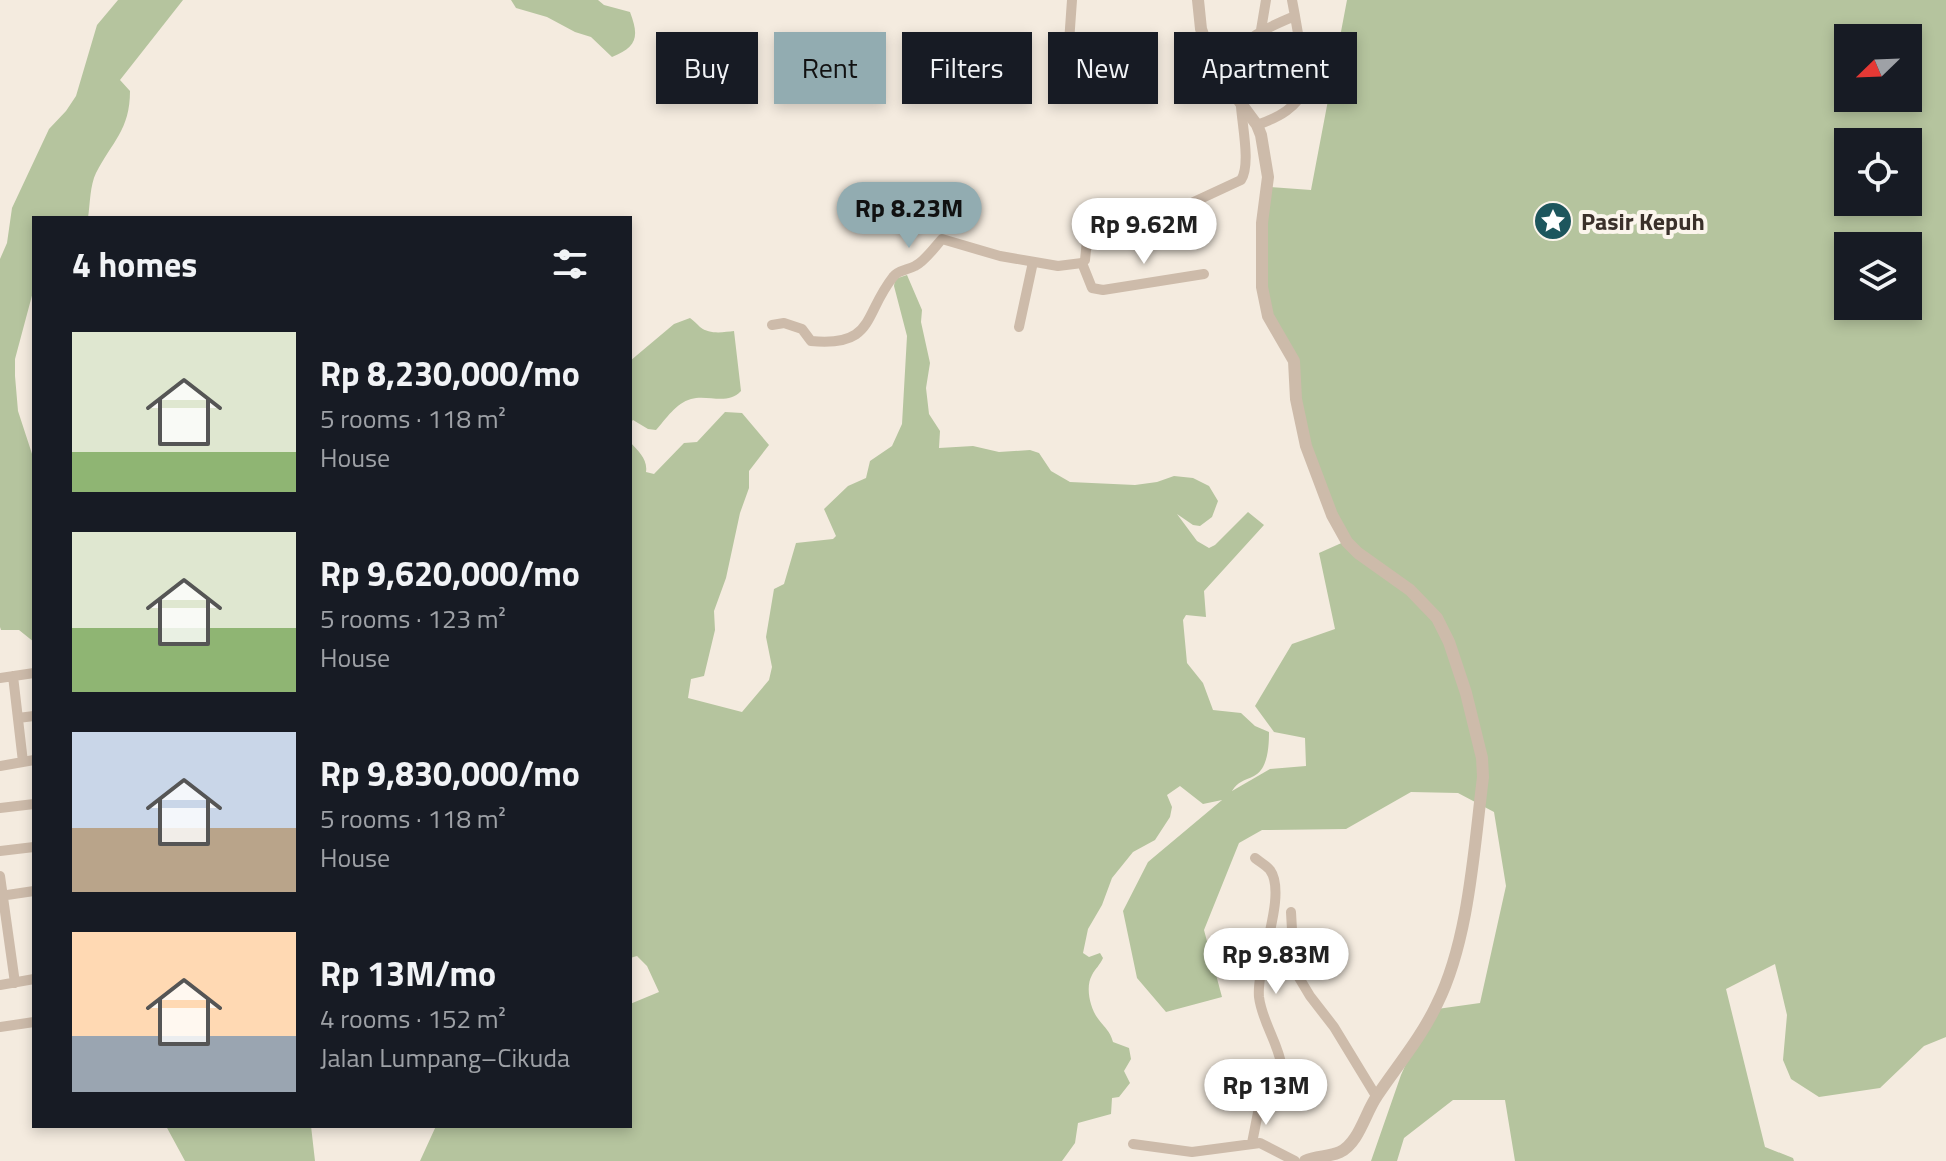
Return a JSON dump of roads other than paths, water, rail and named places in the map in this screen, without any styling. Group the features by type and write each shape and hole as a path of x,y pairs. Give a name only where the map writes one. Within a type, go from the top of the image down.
{"street":[{"path":"1070,32 1072,0"},
{"path":"1198,0 1202,32"},
{"path":"1261,30 1266,0"},
{"path":"1257,125 1284,114 1296,104 1307,86 1292,0"},
{"path":"1259,32 1295,16"},
{"path":"1241,106 1257,125 1268,177 1262,223 1262,287 1268,316 1294,361 1296,399 1306,446 1332,515 1347,542 1410,590 1437,618 1449,642 1466,693 1482,758 1483,777 1466,902 1437,1004 1409,1053 1376,1096 1353,1142 1340,1152 1305,1161"},
{"path":"772,325 784,323 802,329 811,341 832,343 848,340 867,322 893,276 918,265 942,239 1033,262 1058,266 1082,263 1087,240 1114,222 1185,206 1241,180 1246,173 1246,163 1241,106"},
{"path":"1019,327 1033,262"},
{"path":"1082,263 1092,288 1103,290 1204,274"},
{"path":"0,678 32,673"},
{"path":"0,766 29,761 18,718 13,676"},
{"path":"18,718 32,716"},
{"path":"0,808 32,804"},
{"path":"0,851 32,847"},
{"path":"1252,1143 1264,1082 1282,1068 1259,999 1264,956 1274,913 1274,883 1269,868 1255,858"},
{"path":"0,876 15,983"},
{"path":"1,896 32,891"},
{"path":"1291,912 1294,966 1298,976 1376,1096"},
{"path":"0,985 32,979"},
{"path":"0,1027 32,1022"},
{"path":"1133,1144 1192,1152 1260,1143 1295,1161"}],"place":[{"name":"Pasir Kepuh","path":"1553,221"}]}
